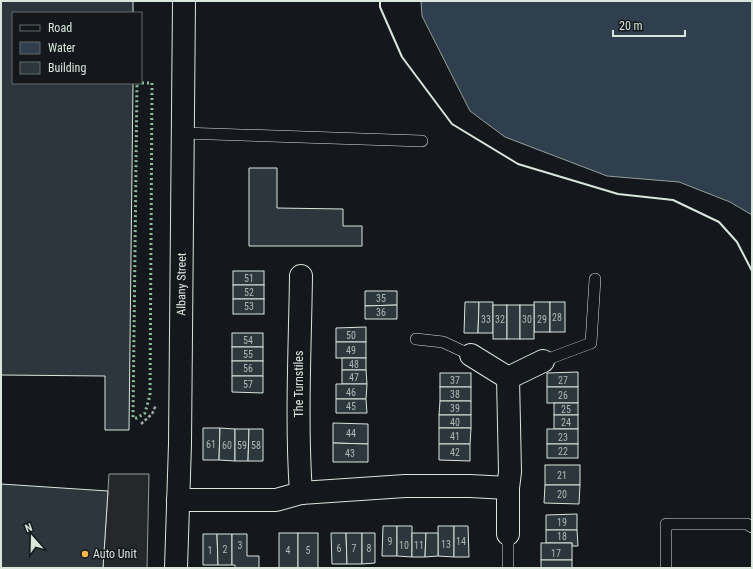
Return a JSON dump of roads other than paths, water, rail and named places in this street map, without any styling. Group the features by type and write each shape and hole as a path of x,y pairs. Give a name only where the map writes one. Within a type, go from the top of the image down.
{"street":[{"name":"Albany Street","path":"176,568 184,1"},
{"name":"The Turnstiles","path":"300,276 299,391 301,493"},
{"path":"471,355 508,378"},
{"path":"508,378 543,361"},
{"path":"508,378 510,472 508,488 508,534"},
{"path":"178,500 276,500 301,493 405,486 470,486 508,488"}],"lane":[{"path":"183,133 422,141"},
{"path":"543,361 592,343 595,279"},
{"path":"416,340 443,342 471,355"},
{"path":"666,568 666,524 747,524 752,527"},
{"path":"508,534 508,568"}],"water":[{"path":"421,1 752,1 752,215 730,202 679,182 607,176 505,137 470,111 422,16"}],"place":[{"name":"Auto Unit","path":"85,554"}]}
